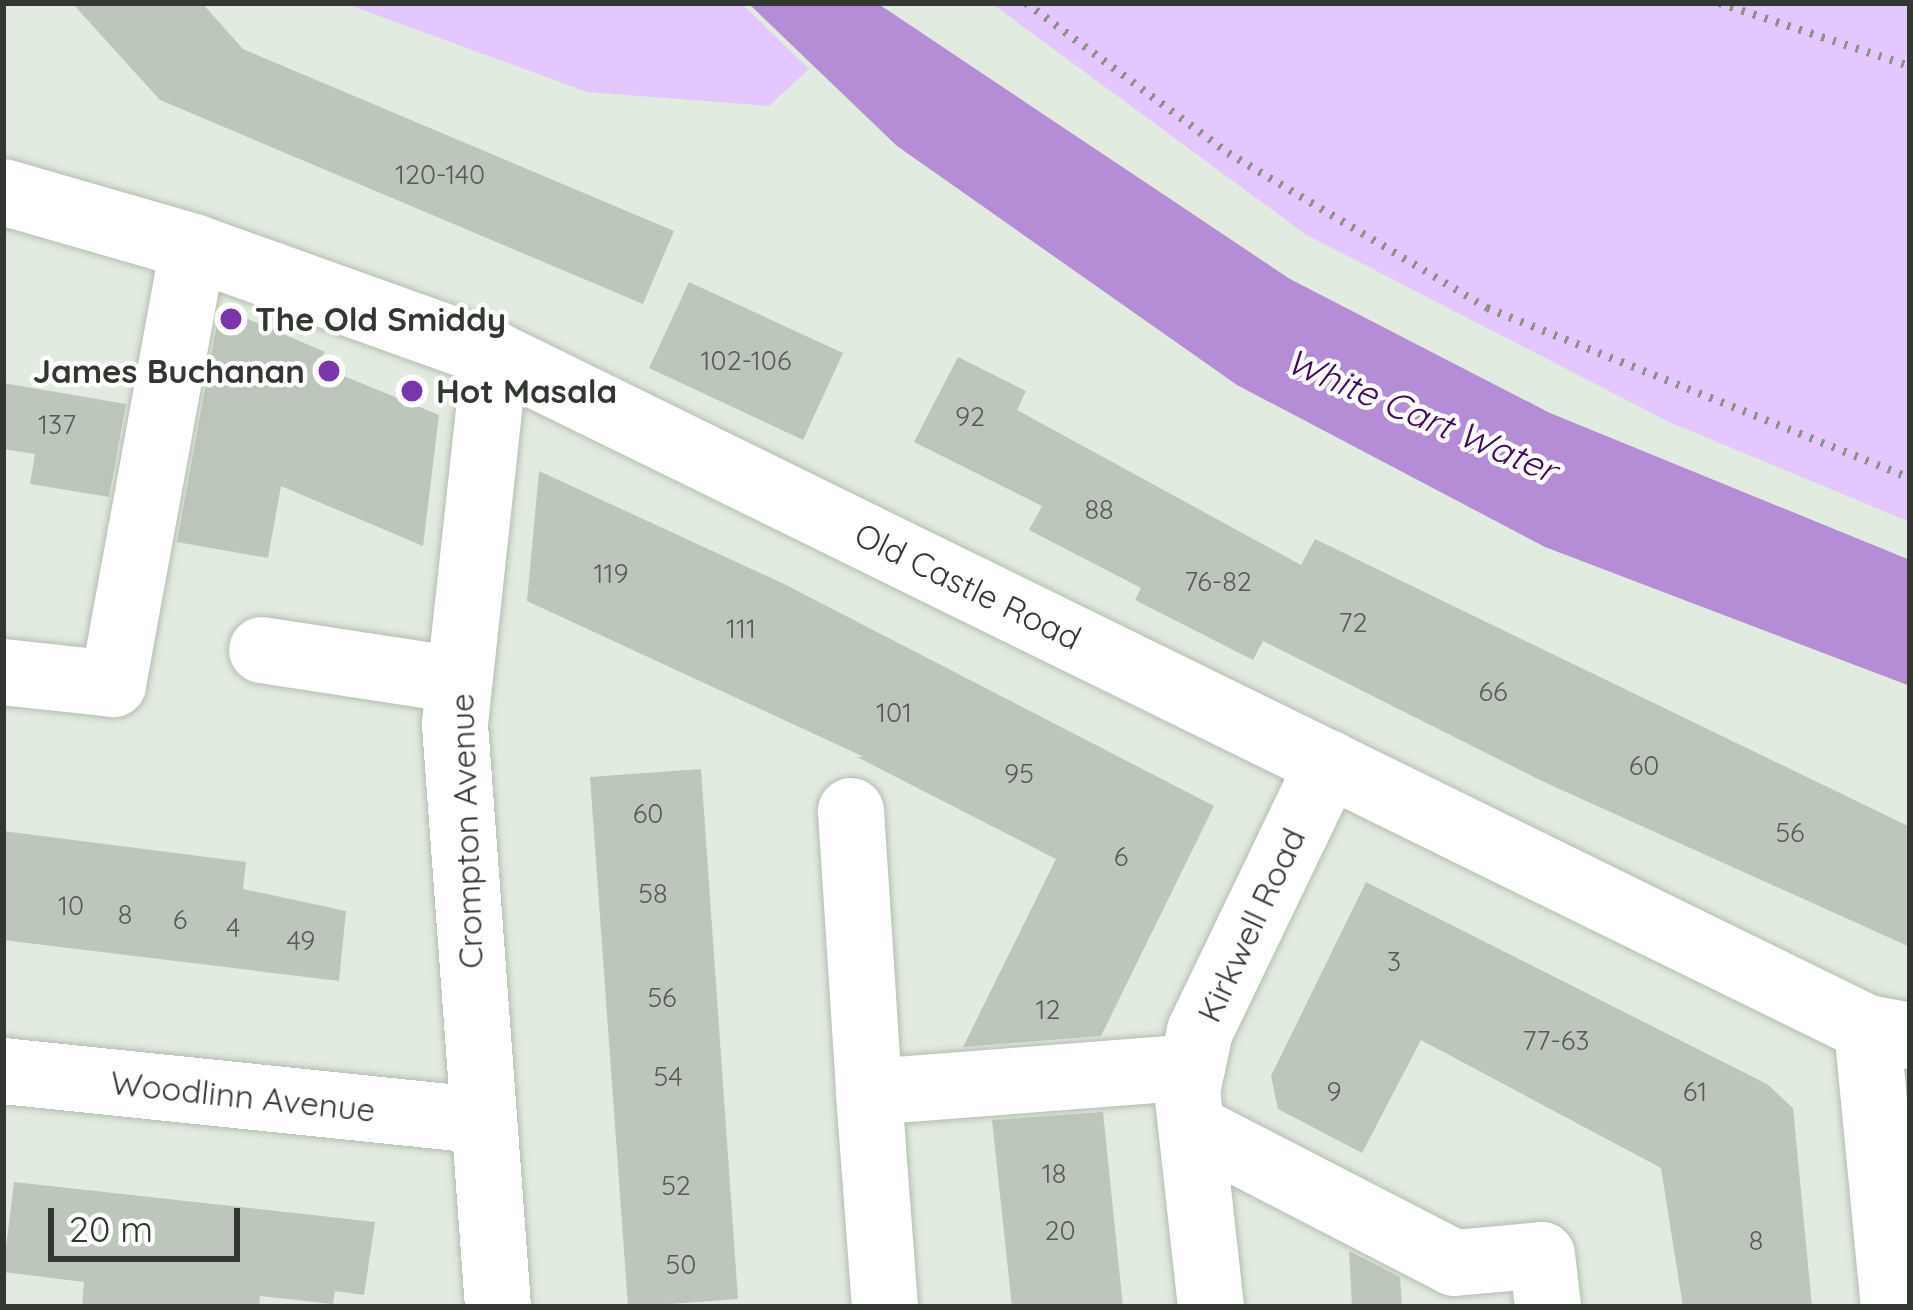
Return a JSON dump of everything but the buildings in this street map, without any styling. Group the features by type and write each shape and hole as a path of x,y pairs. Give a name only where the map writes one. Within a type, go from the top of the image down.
{"street":[{"name":"Old Castle Road","path":"3,192 193,247 495,356 1888,1032"},
{"path":"3,672 113,684 193,247"},
{"name":"Crompton Avenue","path":"495,356 456,746 498,1307"},
{"path":"262,650 459,680"},
{"name":"Kirkwell Road","path":"1210,1307 1191,1097 1200,1031 1329,763"},
{"path":"851,811 885,1307"},
{"path":"1888,1032 1894,1307"},
{"name":"Woodlinn Avenue","path":"3,1071 483,1121"},
{"path":"869,1092 1191,1097 1454,1263 1542,1255 1548,1307"}],"path":[{"path":"1026,3 1228,153 1466,297 1569,346 1910,478"},
{"path":"1719,3 1910,66"}],"shaded area":[{"path":"344,3 741,3 809,69 769,106 587,92"},
{"path":"991,3 1910,3 1910,522 1669,422 1305,234"}],"water":[{"name":"White Cart Water","path":"748,3 877,3 1290,279 1550,413 1910,560 1910,686 1545,547 1237,385 897,146"}],"place":[{"name":"The Old Smiddy","path":"231,319"},
{"name":"James Buchanan","path":"329,371"},
{"name":"Hot Masala","path":"412,391"}]}
